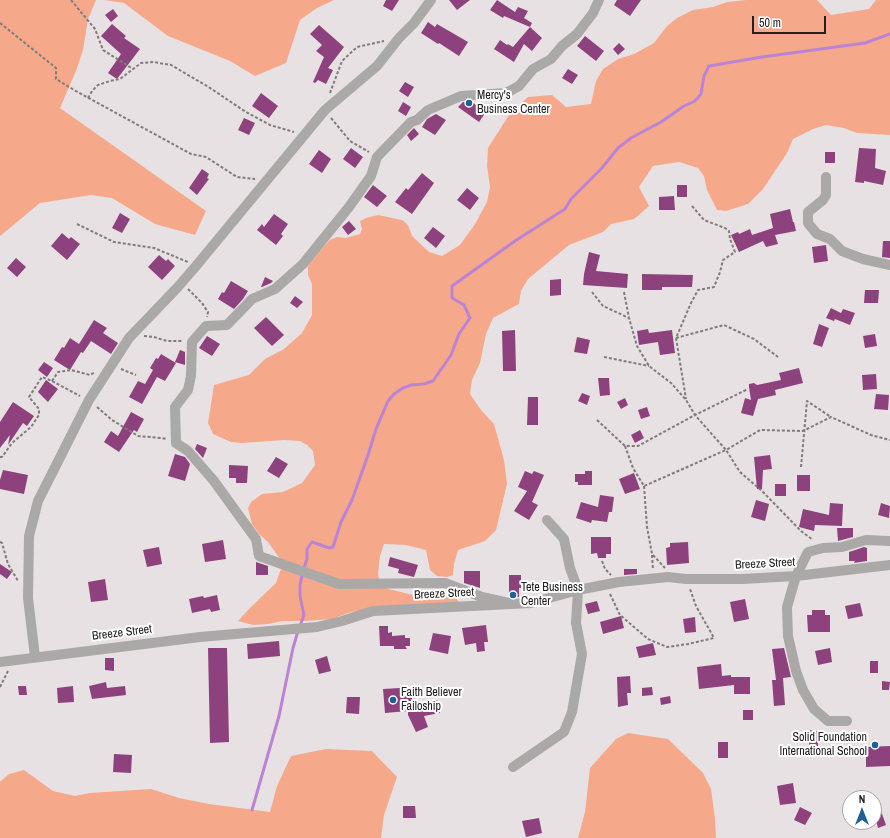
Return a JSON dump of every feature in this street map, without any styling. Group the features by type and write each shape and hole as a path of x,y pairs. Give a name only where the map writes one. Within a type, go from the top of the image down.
{"street":[{"path":"35,657 28,595 29,536 38,501 89,400 132,334 196,266 324,110 377,66 399,38 414,23 430,0"},
{"path":"513,604 482,597 445,583 339,584 259,556 256,539 214,481 188,452 176,443 175,407 188,390 191,376 192,342 206,326 227,325 252,299 275,288 304,264 349,207 370,176 377,158 411,122 417,120 428,110 461,96 506,93 519,86 533,70 551,59 562,46 577,34 593,13 599,0"},
{"path":"826,177 826,195 823,200 808,212 808,223 817,234 830,239 842,251 863,259 890,265"},
{"path":"513,767 564,732 572,712 582,654 576,623 578,590 570,568 564,539 547,520"},
{"path":"847,721 828,721 814,709 802,690 788,636 787,607 796,576 808,552 823,548 842,547 866,540 890,540"},
{"name":"Breeze Street","path":"0,662 200,637 317,626 342,622 374,611 531,603 578,590 619,582 668,577 686,579 742,579 796,576 890,565"}],"path":[{"path":"71,0 95,29 103,50 133,69"},
{"path":"0,23 56,68 56,79 88,98 191,154 206,157 237,176 266,180"},
{"path":"377,158 350,140 324,110 342,61 358,47 399,38"},
{"path":"88,98 98,85 120,79 140,63 153,62 171,65 270,125 303,135"},
{"path":"686,400 676,338 691,302 698,290 714,287 723,260 735,252 730,240 729,231 704,220 692,206"},
{"path":"77,224 114,242 154,248 196,266"},
{"path":"182,282 202,303 208,312 206,326"},
{"path":"592,292 603,306 629,318"},
{"path":"624,292 629,318 637,346 650,366 671,383 686,400 695,415 726,450 740,472 762,491 801,531 823,548"},
{"path":"676,338 724,325 754,339 778,357"},
{"path":"132,334 154,337 167,341 192,342"},
{"path":"604,357 650,366"},
{"path":"52,381 58,372 71,370 90,375 112,365 136,375"},
{"path":"625,446 638,446 695,415 748,389"},
{"path":"801,467 803,431 807,401 831,417 871,435 890,440"},
{"path":"644,486 726,450 760,430 803,431 831,417"},
{"path":"597,420 625,446 633,468 644,486 647,527 652,554 653,579"},
{"path":"0,542 2,543 8,564 16,576 22,590 28,595"},
{"path":"652,554 666,569"},
{"path":"602,561 605,569 619,582"},
{"path":"606,585 620,615 648,639 667,647 714,638 696,606 686,579"},
{"path":"0,687 13,661"}],"shaded area":[{"path":"0,0 96,0 88,19 83,50 76,71 60,108 206,211 195,235 155,224 112,198 91,195 40,203 0,236"},
{"path":"104,0 334,0 317,8 300,20 286,63 255,76 230,61 168,36 124,3"},
{"path":"746,0 817,0 831,15 869,9 876,0 890,0 890,135 857,133 844,128 826,125 813,129 793,139 787,153 763,189 748,204 726,211 717,210 707,190 704,176 698,168 679,162 653,166 639,187 649,206 634,219 611,224 603,232 569,245 528,279 521,291 519,304 493,318 486,334 480,363 472,380 470,394 481,410 494,424 504,460 507,484 496,530 485,541 458,550 453,575 447,577 437,576 430,570 426,550 406,545 384,544 380,556 378,574 380,584 388,589 426,598 454,596 460,603 371,608 348,613 332,619 282,621 253,625 238,621 276,583 283,563 268,542 259,534 252,524 248,508 251,502 262,494 283,492 302,483 315,465 313,451 300,441 284,440 242,443 231,442 213,434 208,423 214,385 249,375 265,359 284,349 302,333 312,315 312,284 308,275 308,266 325,245 330,240 337,237 346,238 360,234 362,229 360,221 378,215 402,220 408,225 412,236 429,252 442,256 460,245 475,224 487,202 490,187 487,166 488,148 509,115 528,97 552,95 566,107 591,104 596,81 603,69 618,59 634,54 654,43 667,26 677,18 693,10 713,7 727,2"},
{"path":"628,733 668,739 703,773 711,789 716,838 578,838 585,812 590,768 616,739"},
{"path":"326,749 372,751 397,777 384,815 381,838 0,838 0,782 9,774 24,770 53,791 75,796 90,793 151,789 179,798 209,804 270,812 277,786 291,756"}],"building":[{"path":"386,0 399,0 392,11 383,6"},
{"path":"449,0 470,0 457,10"},
{"path":"497,0 515,12 518,7 528,11 524,18 532,23 530,27 504,16 503,18 490,10"},
{"path":"617,0 641,0 630,16 614,5"},
{"path":"113,9 118,16 111,22 105,15"},
{"path":"428,22 435,27 437,24 468,42 459,56 421,33"},
{"path":"112,24 126,36 124,38 140,49 117,79 108,73 121,54 101,36"},
{"path":"319,25 344,47 328,68 333,70 326,84 318,80 315,83 313,82 324,57 316,51 322,45 310,34"},
{"path":"530,27 542,38 532,51 524,44 514,62 494,49 500,40 513,47"},
{"path":"585,36 604,51 596,61 577,46"},
{"path":"619,43 625,49 618,55 613,49"},
{"path":"568,69 578,75 572,84 562,78"},
{"path":"405,82 414,87 408,97 399,91"},
{"path":"261,93 278,106 269,118 252,106"},
{"path":"403,102 411,107 406,116 398,111"},
{"path":"463,102 472,102 486,112 479,122 458,107"},
{"path":"436,114 446,120 435,135 422,127 427,119"},
{"path":"244,118 255,123 249,135 238,130"},
{"path":"414,128 419,134 411,141 407,135"},
{"path":"351,148 363,157 355,168 343,159"},
{"path":"859,148 876,149 875,168 886,171 883,185 864,181 864,183 855,182"},
{"path":"319,150 331,159 322,173 309,164"},
{"path":"825,152 835,152 835,163 825,163"},
{"path":"202,169 209,174 207,178 209,179 197,195 189,188"},
{"path":"422,173 434,183 412,214 395,202 406,188 408,190"},
{"path":"373,185 387,196 377,207 364,197"},
{"path":"677,185 687,185 687,197 677,197"},
{"path":"467,188 479,198 470,210 457,200"},
{"path":"674,196 675,210 659,210 659,197"},
{"path":"790,209 796,231 775,235 778,244 766,247 763,241 739,252 731,235 738,232 739,234 750,229 752,235 773,228 770,214"},
{"path":"120,213 130,219 122,233 112,228"},
{"path":"274,214 288,224 281,234 283,236 276,245 257,230 262,224 264,227"},
{"path":"349,221 356,229 348,235 342,227"},
{"path":"433,227 445,236 436,248 424,238"},
{"path":"62,233 69,239 71,237 80,244 67,260 51,246"},
{"path":"883,241 890,241 890,258 882,257"},
{"path":"826,245 828,261 814,263 812,247"},
{"path":"589,252 600,255 596,271 628,274 627,288 583,285"},
{"path":"159,255 166,261 168,259 175,266 162,280 148,267"},
{"path":"16,258 26,267 17,277 7,268"},
{"path":"642,274 693,275 692,287 662,287 662,290 642,290"},
{"path":"265,277 273,281 261,287"},
{"path":"561,279 561,295 550,296 550,280"},
{"path":"231,281 248,291 234,309 218,299 222,292 224,293"},
{"path":"865,290 879,290 878,303 864,303"},
{"path":"295,296 303,302 297,308 290,303"},
{"path":"831,308 841,313 843,309 855,313 850,325 835,319 834,321 826,318"},
{"path":"266,317 284,335 272,346 254,328"},
{"path":"94,320 107,328 103,333 118,343 111,354 91,341 83,353 81,352 70,370 54,360 70,338 79,344"},
{"path":"819,324 829,328 822,347 813,344"},
{"path":"648,329 649,333 672,330 675,353 660,355 658,342 639,345 637,331"},
{"path":"515,330 516,371 503,371 502,331"},
{"path":"875,334 877,346 865,348 863,336"},
{"path":"207,336 220,344 212,356 199,348"},
{"path":"577,337 590,340 587,354 574,352"},
{"path":"180,350 185,352 185,365 175,362"},
{"path":"161,354 176,363 165,381 157,377 142,404 129,397 138,381 145,384 153,370 150,368 156,358 158,359"},
{"path":"44,362 53,368 47,377 38,370"},
{"path":"799,368 803,383 775,390 776,395 758,399 753,416 741,413 745,398 751,400 749,384 754,383 757,385 781,380 779,373"},
{"path":"876,374 877,389 863,390 862,375"},
{"path":"598,378 609,378 610,395 600,396"},
{"path":"46,380 58,389 48,402 38,392"},
{"path":"582,393 590,396 587,405 578,401"},
{"path":"876,394 889,395 888,410 874,409"},
{"path":"528,397 538,397 538,425 527,425"},
{"path":"625,398 628,405 621,409 617,402"},
{"path":"13,402 34,416 27,426 23,423 8,445 10,435 0,448 0,422"},
{"path":"647,407 650,416 641,419 638,410"},
{"path":"131,412 144,419 137,432 134,430 119,452 104,442 111,431 118,436"},
{"path":"640,430 644,438 635,443 631,435"},
{"path":"197,444 207,448 203,458 195,449"},
{"path":"175,454 185,457 190,464 185,481 168,476"},
{"path":"770,455 772,469 763,470 762,489 757,489 754,457"},
{"path":"276,457 288,464 279,478 267,471"},
{"path":"229,465 248,466 247,483 236,483 236,478 229,478"},
{"path":"3,470 28,475 24,494 0,489 0,480"},
{"path":"525,471 532,474 534,471 544,475 532,502 538,505 529,520 514,511 527,491 518,487"},
{"path":"585,471 592,471 592,485 578,485 578,482 575,482 575,474 585,474"},
{"path":"634,473 640,489 625,494 619,479"},
{"path":"797,475 810,475 810,491 797,491"},
{"path":"775,484 786,484 786,496 775,496"},
{"path":"600,495 614,497 612,512 609,512 607,522 592,520 591,523 576,518 581,502 598,507"},
{"path":"756,500 769,504 765,521 751,517"},
{"path":"830,503 843,504 842,526 815,525 814,531 799,527 803,509 829,515"},
{"path":"881,503 890,506 889,518 878,515"},
{"path":"837,528 853,528 853,537 838,541"},
{"path":"591,537 611,537 611,554 606,554 606,558 598,558 597,553 591,554"},
{"path":"223,540 226,559 205,562 202,544"},
{"path":"688,542 689,563 667,565 666,548 670,547 670,543"},
{"path":"159,547 162,564 147,567 143,550"},
{"path":"864,547 867,548 867,561 854,563 855,561 849,561 849,552"},
{"path":"390,557 418,565 414,577 398,573 399,569 388,566"},
{"path":"256,562 268,566 268,575 256,575"},
{"path":"0,564 12,572 7,579 0,574"},
{"path":"624,569 637,569 637,574 624,575"},
{"path":"464,571 480,571 480,588 464,583"},
{"path":"509,575 521,575 519,597 509,596"},
{"path":"105,579 108,600 91,602 88,582"},
{"path":"217,595 220,610 211,612 210,609 192,613 189,599"},
{"path":"745,599 749,619 734,622 730,602"},
{"path":"597,601 600,611 588,614 585,604"},
{"path":"860,603 863,616 848,619 845,606"},
{"path":"812,610 825,610 825,615 830,615 830,632 808,632 807,615 812,615"},
{"path":"621,616 624,628 603,634 600,622"},
{"path":"695,617 696,632 685,633 683,619"},
{"path":"486,625 488,642 484,642 485,651 477,652 476,643 465,645 462,628"},
{"path":"379,626 388,626 388,633 392,632 392,636 405,635 405,638 410,638 410,646 405,646 407,649 394,649 394,646 380,646"},
{"path":"433,633 451,636 448,654 429,650"},
{"path":"279,641 280,656 248,659 247,644"},
{"path":"653,643 656,655 639,658 636,647"},
{"path":"208,648 227,648 229,742 210,743"},
{"path":"784,648 791,677 783,678 785,705 774,706 772,680 776,680 772,649"},
{"path":"830,648 832,662 818,665 815,651"},
{"path":"327,656 331,671 319,674 315,660"},
{"path":"105,658 114,658 114,671 105,670"},
{"path":"870,661 878,661 878,673 870,673"},
{"path":"721,664 722,676 731,675 731,677 750,677 750,694 734,694 734,685 699,689 697,667"},
{"path":"630,676 631,693 627,693 628,705 618,707 617,677"},
{"path":"882,681 890,682 889,690 882,690"},
{"path":"106,682 107,688 125,686 126,695 92,699 89,686"},
{"path":"18,686 26,686 27,695 19,695"},
{"path":"73,686 74,702 58,703 57,688"},
{"path":"652,687 653,695 642,696 642,688"},
{"path":"400,688 400,694 412,693 412,703 419,704 437,700 440,713 424,716 428,727 416,732 408,715 408,711 385,713 383,689"},
{"path":"670,696 671,703 661,705 660,698"},
{"path":"347,697 360,697 359,714 346,713"},
{"path":"743,710 753,710 753,720 743,720"},
{"path":"809,730 818,731 818,746 809,745"},
{"path":"718,742 728,742 728,758 718,758"},
{"path":"890,746 890,766 866,767 866,747"},
{"path":"114,754 132,755 131,773 113,772"},
{"path":"793,783 796,803 780,805 777,786"},
{"path":"403,806 415,806 416,818 403,818"},
{"path":"800,807 812,813 805,825 794,820"},
{"path":"882,814 886,825 882,826"},
{"path":"539,818 542,833 526,837 522,821"}],"waterway":[{"path":"300,626 304,615 300,596 300,585 307,559 307,549 312,542 329,548 333,547 341,522 352,500 376,429 388,401 394,394 403,388 433,381 451,355 459,334 470,318 464,305 452,298 452,286 515,241 565,209 571,199 601,169 618,148 631,138 695,101 701,94 704,76 709,66 865,43 890,34"},
{"path":"252,810 279,716 298,631"}],"place":[{"name":"Mercy's Business Center","path":"469,103"},
{"name":"Tete Business Center","path":"513,595"},
{"name":"Faith Believer Failoship","path":"393,700"},
{"name":"Solid Foundation International School","path":"875,745"}]}
